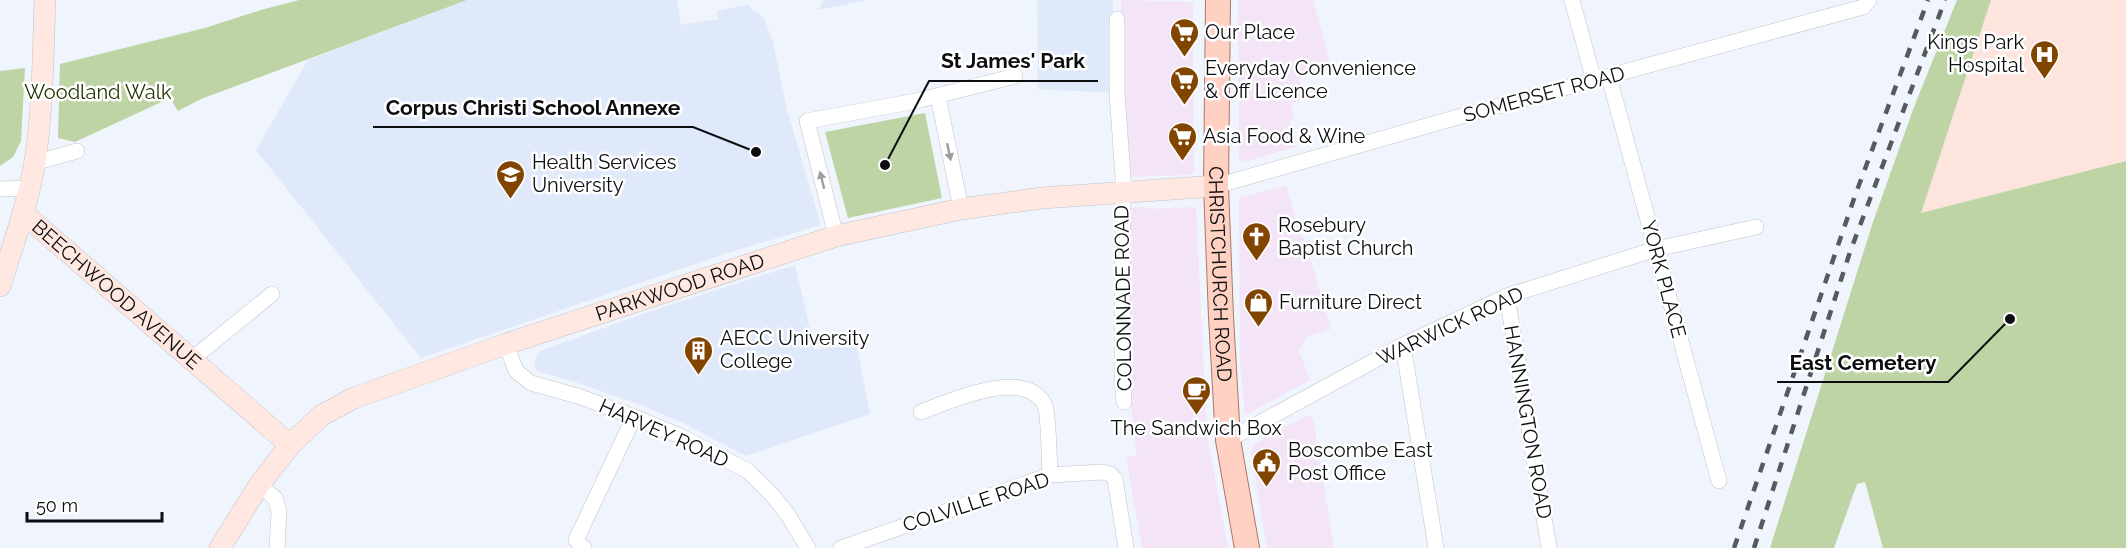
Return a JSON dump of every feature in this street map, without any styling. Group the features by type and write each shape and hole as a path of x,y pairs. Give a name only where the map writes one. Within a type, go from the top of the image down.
{"main road":[{"name":"BEECHWOOD AVENUE","path":"45,0 42,107 34,163 23,213 291,445"},
{"name":"CHRISTCHURCH ROAD","path":"1218,0 1216,186 1228,440 1247,548"},
{"name":"PARKWOOD ROAD","path":"220,548 259,485 291,445 322,415 354,398 506,344 836,236 961,208 1042,198 1216,186"},
{"path":"0,285 23,213"}],"street":[{"path":"1572,0 1594,81"},
{"name":"SOMERSET ROAD","path":"1216,186 1863,7 1869,0"},
{"name":"COLONNADE ROAD","path":"1117,19 1117,93 1123,177 1122,381 1124,402"},
{"path":"836,236 807,121 938,96 1016,76"},
{"name":"YORK PLACE","path":"1610,77 1719,480"},
{"path":"938,96 961,208"},
{"path":"34,163 77,151"},
{"path":"0,189 29,188"},
{"name":"WARWICK ROAD","path":"1228,440 1403,345 1507,296 1656,249 1756,227"},
{"path":"191,360 272,294"},
{"name":"HANNINGTON ROAD","path":"1507,296 1549,548"},
{"name":"HARVEY ROAD","path":"506,344 516,371 531,383 581,397 634,417 680,436 748,471 778,502 808,548"},
{"path":"1403,345 1436,548"},
{"path":"921,412 970,394 1018,386 1034,392 1046,406 1050,475"},
{"path":"584,548 576,540 634,417"},
{"name":"COLVILLE ROAD","path":"841,548 1050,475 1102,472 1110,474 1114,479 1126,548"},
{"path":"259,485 275,498 279,511 278,548"}],"shaded area":[{"name":"Health Services University","path":"467,0 677,0 681,25 718,19 717,11 750,4 751,9 765,20 773,42 787,110 821,225 721,255 421,358 256,150 308,60"},
{"path":"824,0 868,0 818,10"},
{"path":"1037,0 1113,0 1113,93 1038,89"},
{"path":"1121,0 1193,2 1194,169 1193,173 1188,175 1127,177 1121,86"},
{"path":"1238,0 1313,0 1332,69 1299,79 1305,99 1291,103 1294,119 1290,121 1296,147 1244,162 1239,159"},
{"name":"Kings Park Hospital","path":"1991,0 2126,0 2126,161 1921,213"},
{"path":"1286,185 1331,329 1306,337 1302,347 1298,349 1310,380 1245,415 1240,363 1239,198"},
{"path":"1196,207 1207,435 1228,548 1142,548 1126,457 1137,455 1131,410 1130,208 1150,209"},
{"path":"795,265 815,350 856,341 870,414 746,456 687,425 644,406 538,371 534,365 540,351 651,311"},
{"path":"1308,415 1313,418 1334,548 1267,548 1251,452 1255,444"}],"green space":[{"name":"Woodland Walk","path":"299,0 467,0 201,99 178,111 170,98 75,142 58,138 60,64 205,28"},
{"path":"1957,0 1991,0 1921,213 2126,161 2126,548 1883,548 1865,482 1857,484 1834,548 1770,548 1873,222 1914,107"},
{"name":"Woodland Walk","path":"25,68 21,141 13,157 0,166 0,71"},
{"path":"925,113 942,198 848,218 825,132"}],"railway":[{"path":"1734,548 1856,193 1928,0"},
{"path":"1754,548 1850,252 1945,0"}],"place":[{"name":"Our Place","path":"1184,58"},
{"name":"Kings Park Hospital","path":"2045,80"},
{"name":"Everyday Convenience & Off Licence","path":"1184,106"},
{"name":"Corpus Christi School Annexe","path":"756,152"},
{"name":"Asia Food & Wine","path":"1182,162"},
{"name":"St James' Park","path":"885,165"},
{"name":"Health Services University","path":"511,200"},
{"name":"Rosebury Baptist Church","path":"1257,262"},
{"name":"East Cemetery","path":"2010,319"},
{"name":"Furniture Direct","path":"1258,328"},
{"name":"AECC University College","path":"699,376"},
{"name":"The Sandwich Box","path":"1196,416"},
{"name":"Boscombe East Post Office","path":"1267,488"}]}
